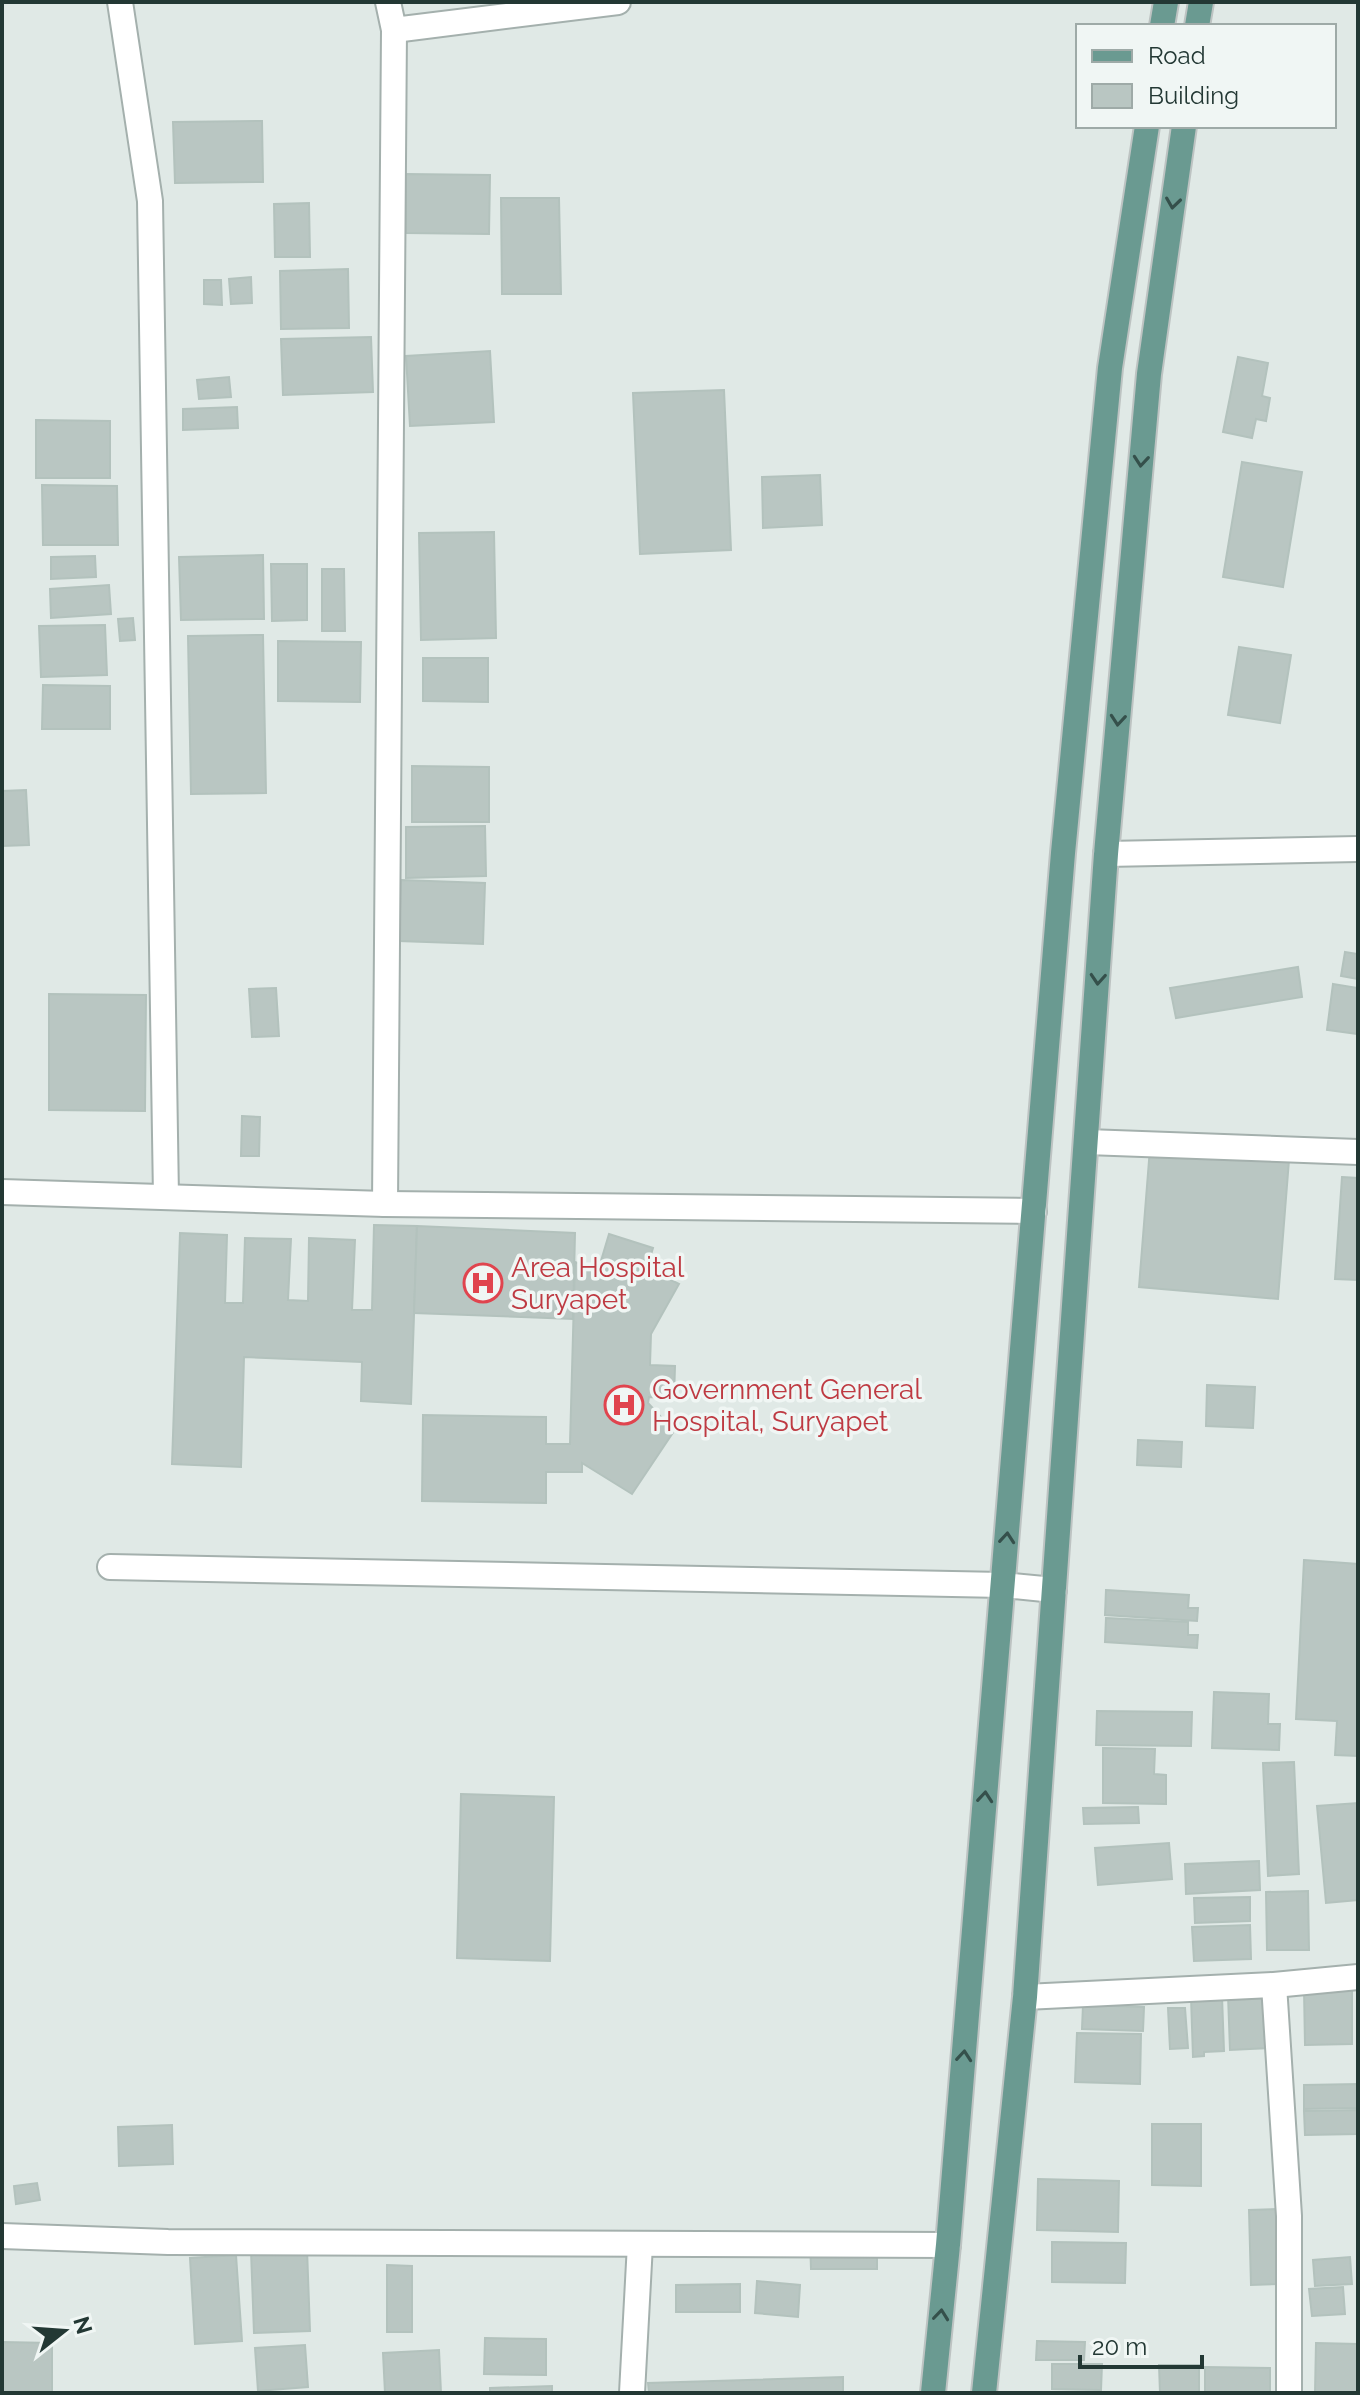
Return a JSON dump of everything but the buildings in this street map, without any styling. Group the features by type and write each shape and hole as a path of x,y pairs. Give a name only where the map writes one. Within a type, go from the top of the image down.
{"main road":[{"path":"1162,24 1166,2"},
{"path":"1197,24 1201,2"},
{"path":"933,2393 948,2245 1065,837 1110,368 1147,128"},
{"path":"984,2393 1025,1997 1106,854 1149,374 1184,128"}],"street":[{"path":"120,2 150,201 166,1197"},
{"path":"385,1204 394,30 388,2"},
{"path":"394,30 618,2"},
{"path":"1106,854 1358,849"},
{"path":"1087,1142 1358,1152"},
{"path":"2,1192 385,1204 1034,1211"},
{"path":"110,1567 1003,1585 1054,1590"},
{"path":"1025,1997 1274,1985 1358,1977"},
{"path":"1274,1985 1289,2216 1289,2393"},
{"path":"2,2236 168,2242 948,2245"},
{"path":"632,2393 640,2244"}],"place":[{"name":"Area Hospital Suryapet","path":"483,1283"},
{"name":"Government General Hospital, Suryapet","path":"624,1405"}]}
